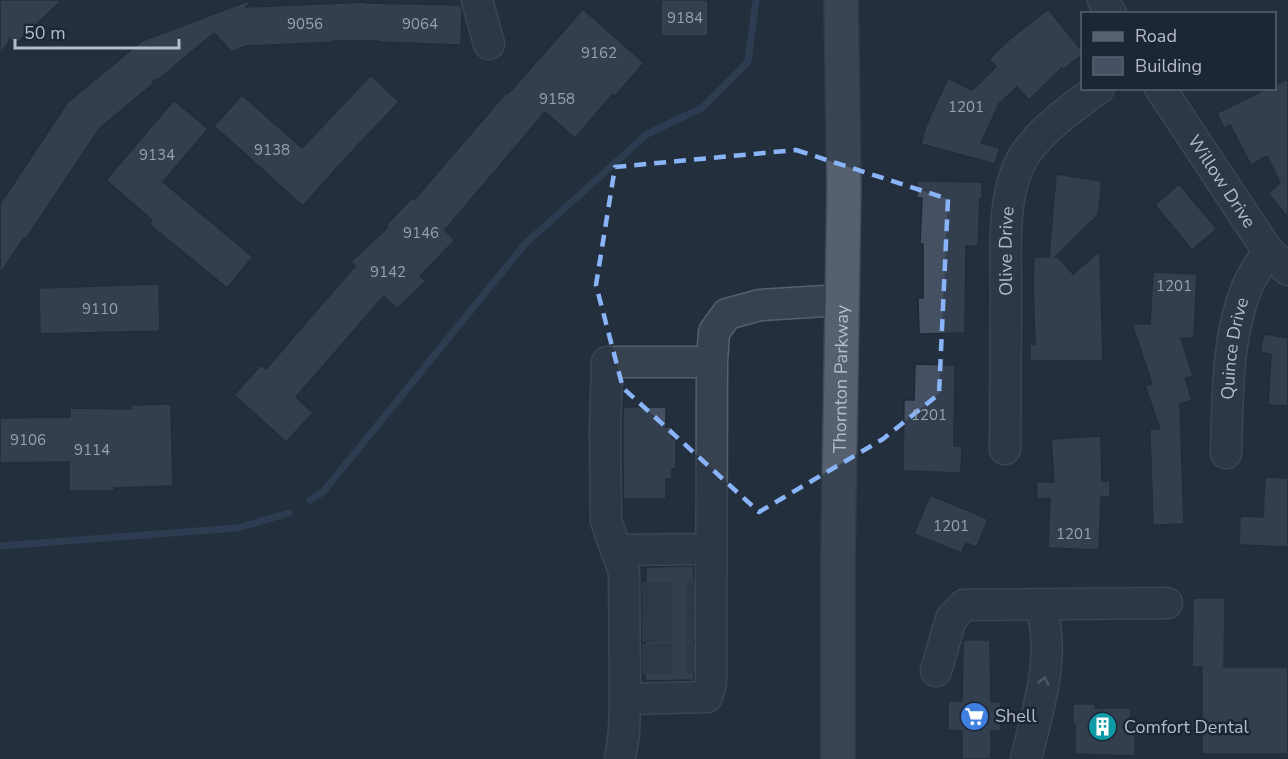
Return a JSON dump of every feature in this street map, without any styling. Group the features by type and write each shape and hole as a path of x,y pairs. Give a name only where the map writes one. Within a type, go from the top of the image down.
{"main road":[{"name":"Thornton Parkway","path":"838,759 843,187 841,0"}],"street":[{"path":"477,0 489,44"},
{"name":"Olive Drive","path":"1005,449 1006,236 1010,192 1019,166 1031,146 1055,121 1096,90"},
{"name":"Willow Drive","path":"1161,90 1278,261"},
{"name":"Quince Drive","path":"1226,453 1229,376 1237,316 1247,285 1278,261"},
{"path":"625,699 707,697 711,684 708,626 714,332 727,314 760,305 842,300"},
{"path":"620,759 624,733 625,699 633,659 633,597 606,521 607,362 712,362"},
{"path":"616,550 711,549"},
{"path":"1026,759 1046,671 1046,634 1040,603"},
{"path":"936,671 951,619 964,605 1167,603"}],"highlighted area":[{"path":"796,150 948,199 939,394 883,439 759,512 623,388 596,285 615,167"}],"building":[{"path":"0,0 62,0 15,45 10,39 0,56"},
{"path":"661,0 708,0 708,36 661,36"},
{"path":"248,1 249,4 246,7 366,2 461,5 461,45 335,41 246,46 232,52 214,33 159,79 153,81 154,83 100,128 0,274 0,204 67,103 142,41"},
{"path":"583,9 644,63 615,96 613,94 575,138 545,112 445,230 455,240 420,276 426,281 397,309 384,296 296,397 313,413 286,442 234,395 261,365 266,369 355,266 351,262 388,227 386,225 412,198 414,200 506,93 508,94"},
{"path":"1048,9 1081,50 1081,56 1063,70 1062,68 1029,100 1017,87 999,104 981,143 1000,148 995,164 921,144 925,128 948,78 972,90 996,67 989,59"},
{"path":"371,75 399,102 303,206 214,126 242,95 302,148"},
{"path":"1288,79 1288,218 1268,193 1280,183 1267,156 1251,165 1230,125 1224,128 1217,113 1264,90 1276,90 1276,85"},
{"path":"174,100 208,129 163,182 253,257 227,288 149,224 152,220 106,180"},
{"path":"1056,174 1102,181 1098,215 1055,257 1058,257 1073,274 1100,251 1103,361 1030,361 1030,344 1035,344 1034,257 1049,257"},
{"path":"917,181 982,182 978,246 966,246 965,333 919,334 918,298 923,298 923,244 920,244 922,198 917,198"},
{"path":"1179,184 1217,229 1192,250 1155,205"},
{"path":"1153,272 1197,274 1194,338 1181,338 1193,376 1185,378 1192,400 1180,404 1184,524 1153,525 1150,429 1160,429 1145,386 1152,384 1132,324 1150,324"},
{"path":"159,284 160,331 40,334 39,288"},
{"path":"1264,334 1288,338 1288,406 1268,405 1271,354 1260,352"},
{"path":"915,364 955,365 954,446 962,446 961,473 903,471 904,400 914,400"},
{"path":"171,404 173,486 114,488 114,491 69,491 69,462 0,463 0,418 70,417 70,408 131,409 131,405"},
{"path":"623,407 666,407 666,427 672,427 672,438 676,438 676,469 672,469 672,479 666,479 666,499 623,499"},
{"path":"1101,436 1102,481 1110,481 1110,497 1101,497 1099,550 1048,548 1050,498 1037,499 1036,482 1054,482 1051,439"},
{"path":"1265,477 1288,478 1288,547 1239,545 1240,516 1263,517"},
{"path":"930,495 988,519 977,547 966,543 961,553 914,534"},
{"path":"694,566 694,680 645,681 646,567"},
{"path":"1193,598 1225,598 1224,667 1288,667 1288,754 1202,754 1202,667 1192,667"},
{"name":"Shell","path":"963,640 990,640 991,702 1001,702 1001,731 991,731 991,759 962,759 962,731 948,730 948,701 962,701"},
{"name":"Comfort Dental","path":"1073,704 1095,704 1095,708 1131,708 1131,731 1135,731 1135,756 1075,754"}],"waterway":[{"path":"310,500 323,492 525,244 647,134 702,108 748,62 756,0"},
{"path":"0,546 237,528 289,513"}],"tunnel":[{"path":"642,597 706,596"},
{"path":"642,627 705,626"},
{"path":"642,659 705,658"}],"place":[{"name":"Shell","path":"974,716"},
{"name":"Comfort Dental","path":"1103,727"}]}
